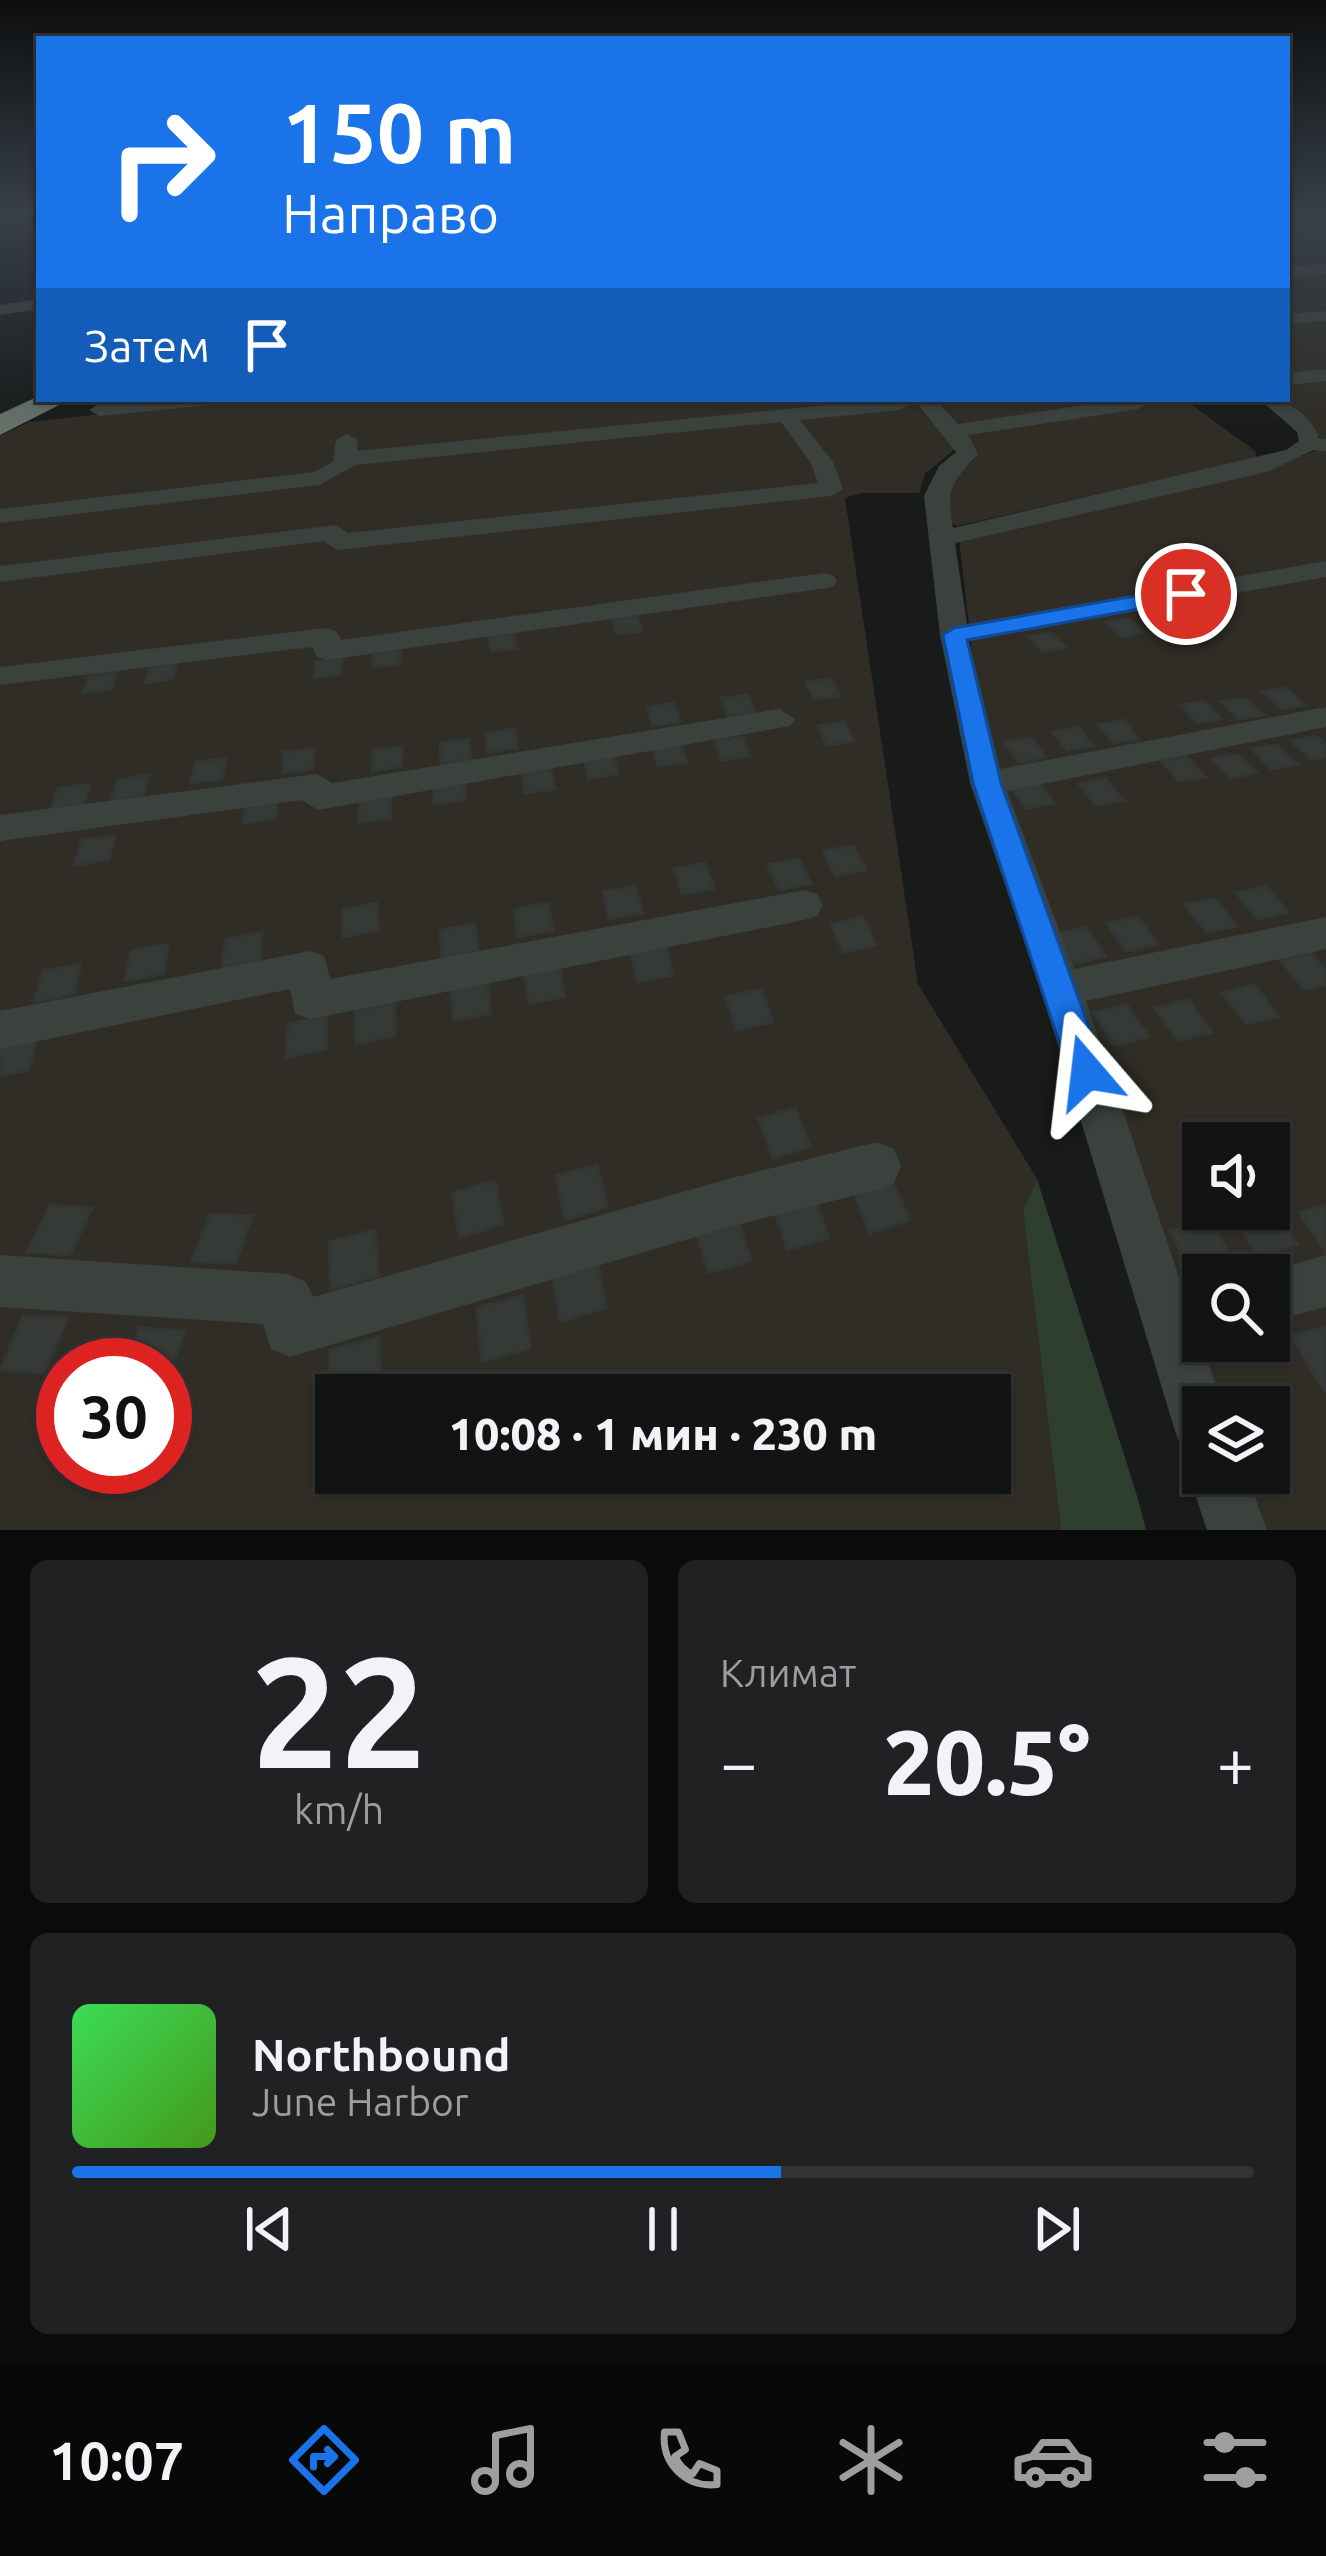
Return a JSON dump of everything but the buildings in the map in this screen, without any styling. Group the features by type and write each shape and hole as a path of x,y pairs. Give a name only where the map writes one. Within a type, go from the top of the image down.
{"highway":[{"path":"0,411 36,394"},
{"path":"0,426 50,402"}],"street":[{"path":"0,310 36,304"},
{"path":"1290,320 1326,316"},
{"path":"1290,379 1326,375"},
{"path":"99,410 181,402"},
{"path":"0,516 320,478 337,472 347,448 912,402 952,430 968,454 940,482 936,496 954,635 987,783 1182,1310"},
{"path":"942,538 1258,467 1318,444 1273,402"},
{"path":"952,430 1139,403"},
{"path":"0,574 336,532 337,542 831,489 822,462 784,414"},
{"path":"954,635 1326,569"},
{"path":"0,676 326,637 327,651 824,581"},
{"path":"987,783 1326,717"},
{"path":"0,828 317,786 317,798 779,719"},
{"path":"0,1030 310,968 310,1001 804,905"},
{"path":"1061,989 1326,933"},
{"path":"0,1281 289,1300 290,1330 732,1202 877,1166"},
{"path":"1290,1290 1326,1281"},
{"path":"1224,1494 1237,1530"}],"shaded area":[{"path":"1290,285 1326,285 1326,1530 1250,1530 1238,1494 1290,1494 1290,1386 1202,1386 1193,1362 1290,1362 1290,1254 1182,1254 1182,1331 987,783 959,538 1289,461 1317,450 1322,439 1279,402 1290,402"},
{"path":"213,402 914,402 955,449 925,474 919,493 862,493 845,498 918,984 1037,1179 1023,1210 1061,1530 0,1530 0,436 29,422"},
{"path":"930,402 1188,402 1255,451 1256,458 957,526 948,521 944,486 973,461 973,449"},
{"path":"1037,1179 1146,1530 1061,1530 1023,1210"}],"route":[{"path":"1087,1072 987,783 954,635 1186,594"}]}
